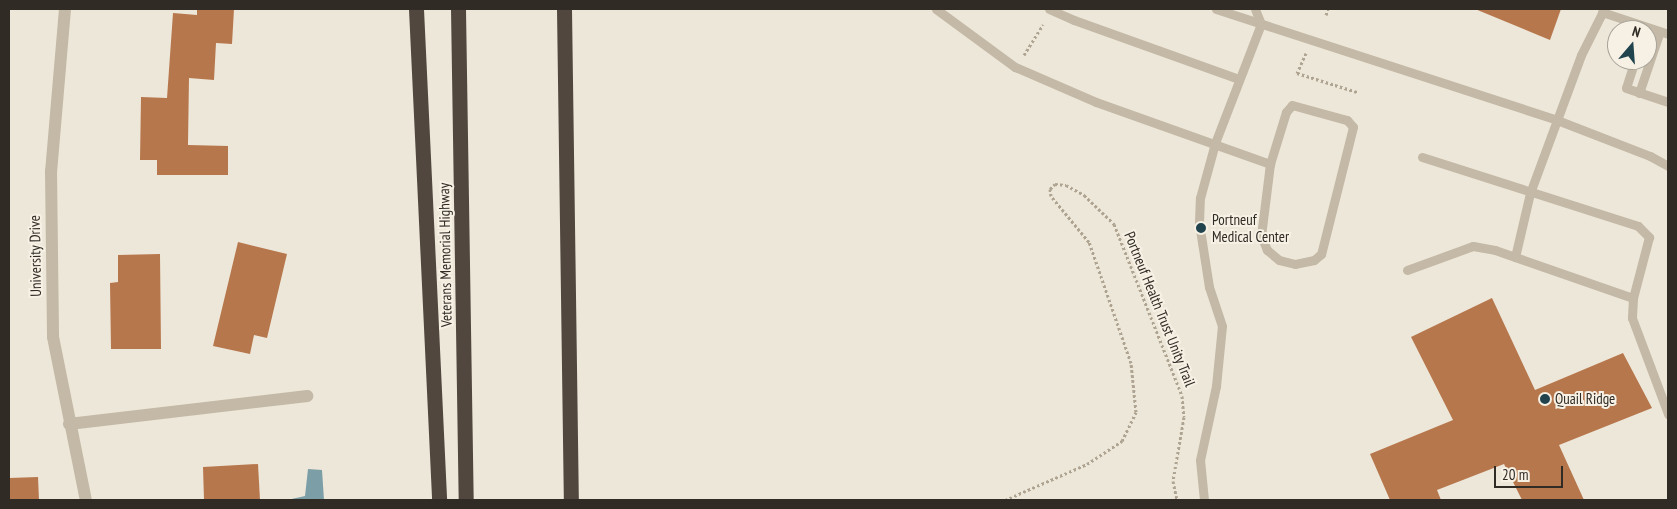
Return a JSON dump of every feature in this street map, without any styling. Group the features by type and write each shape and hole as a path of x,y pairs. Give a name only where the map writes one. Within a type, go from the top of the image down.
{"highway":[{"path":"416,9 439,500"},
{"name":"Veterans Memorial Highway","path":"458,9 466,500"},
{"path":"564,9 571,500"}],"street":[{"name":"University Drive","path":"65,9 51,171 53,337 69,424 86,500"},
{"path":"69,424 307,396"}],"lane":[{"path":"936,9 1015,67 1096,102 1270,164"},
{"path":"1050,9 1074,20 1239,79"},
{"path":"1216,9 1557,120 1650,156 1668,166"},
{"path":"1204,500 1200,460 1216,386 1222,326 1209,287 1200,223 1200,198 1215,143 1261,24 1254,9"},
{"path":"1515,257 1530,193 1581,55 1603,10 1626,20"},
{"path":"1639,93 1664,33"},
{"path":"1632,70 1626,88 1668,102"},
{"path":"1292,105 1347,120 1353,127 1321,254 1314,260 1296,264 1279,260 1267,250 1261,236 1270,164 1286,112 1292,105"},
{"path":"1422,157 1638,226 1649,237 1633,298 1632,318 1668,414"},
{"path":"1407,270 1473,246 1515,257 1633,298"}],"path":[{"path":"1326,15 1328,9"},
{"path":"1023,58 1046,19"},
{"path":"1308,50 1297,73 1357,92"},
{"name":"Portneuf Health Trust Unity Trail","path":"1005,500 1087,464 1122,441 1136,412 1131,363 1089,242 1051,196 1050,189 1055,184 1066,186 1084,195 1114,224 1182,396 1184,417 1173,481 1177,500"}],"water":[{"path":"308,469 322,470 324,500 287,500 305,496"}],"building":[{"path":"197,9 234,9 232,44 216,43 214,80 189,78 188,145 228,146 228,175 157,175 157,160 140,160 141,97 167,98 173,13 197,15"},
{"path":"1475,9 1561,9 1550,40"},
{"path":"238,242 287,254 267,338 254,335 250,354 213,346"},
{"path":"160,254 161,349 111,349 110,283 118,282 118,255"},
{"name":"Quail Ridge","path":"1492,298 1535,390 1623,353 1652,408 1559,445 1584,500 1522,500 1504,464 1437,490 1441,500 1390,500 1370,454 1453,420 1411,337"},
{"path":"258,464 260,500 204,500 203,467"},
{"path":"38,477 39,500 9,500 9,478"}],"place":[{"name":"Portneuf Medical Center","path":"1201,228"},
{"name":"Quail Ridge","path":"1545,399"}]}
